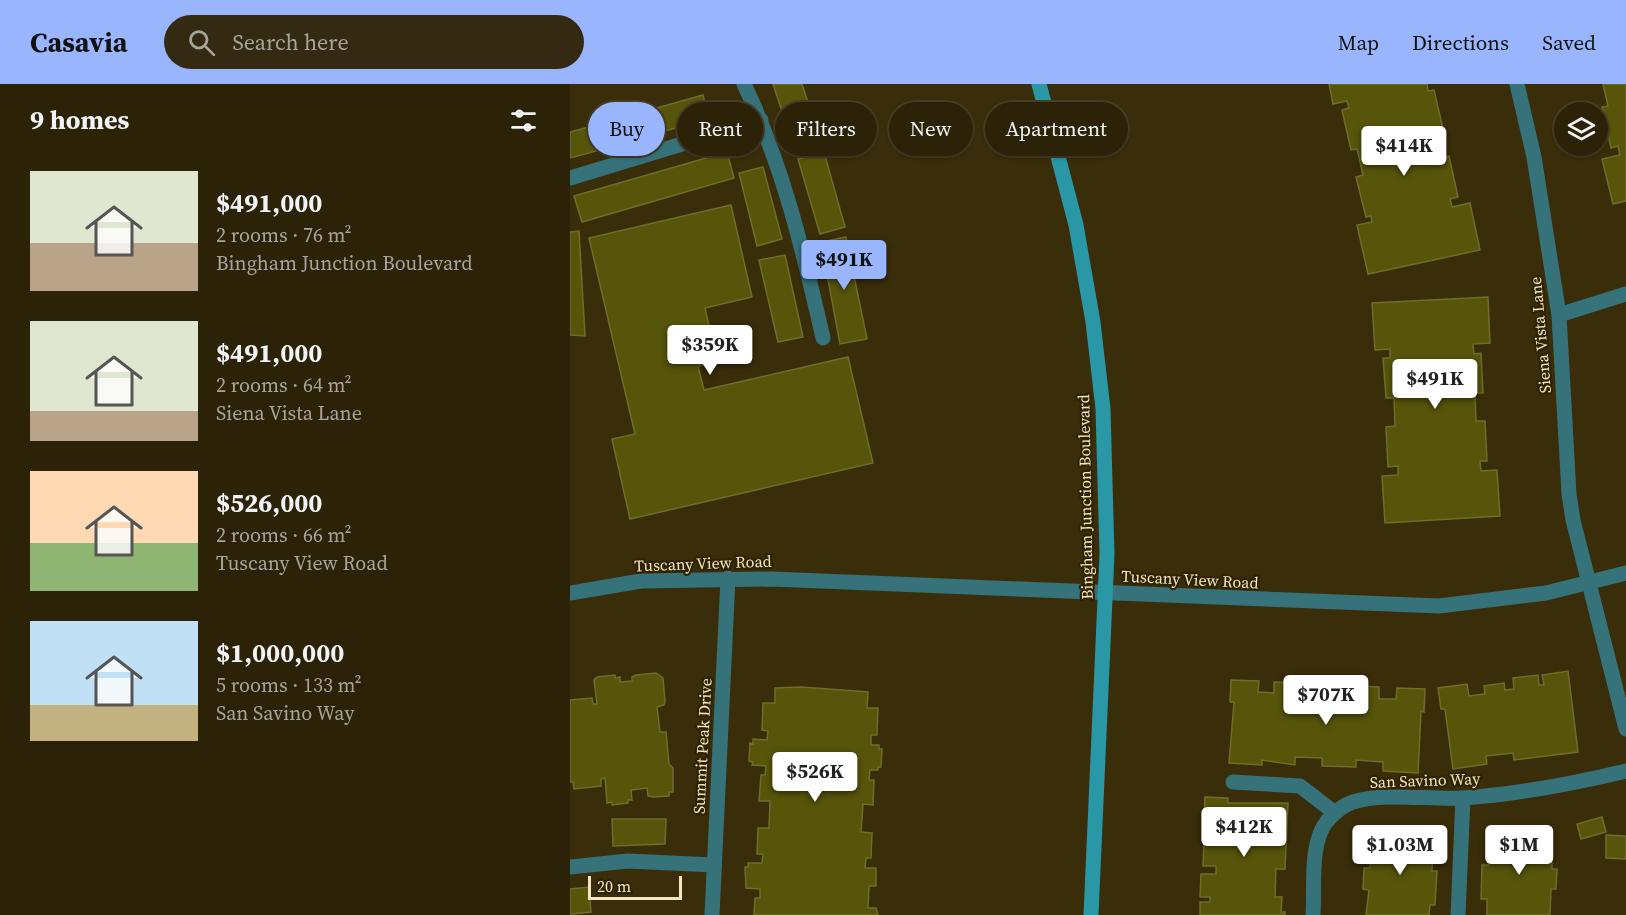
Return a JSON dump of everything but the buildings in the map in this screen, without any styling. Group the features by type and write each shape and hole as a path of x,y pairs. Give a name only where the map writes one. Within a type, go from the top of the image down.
{"main road":[{"name":"Bingham Junction Boulevard","path":"1039,84 1076,225 1094,322 1105,449 1106,593 1091,915"}],"street":[{"path":"744,84 752,102"},
{"name":"Siena Vista Lane","path":"1517,84 1534,157 1559,315 1569,494 1587,584 1626,729"},
{"path":"763,126 795,217 823,338"},
{"path":"570,178 677,146"},
{"path":"1559,315 1626,294"},
{"name":"Tuscany View Road","path":"570,593 641,581 728,578 1439,606 1510,600 1587,584 1626,573"},
{"name":"Summit Peak Drive","path":"712,915 728,578"},
{"name":"San Savino Way","path":"1335,813 1343,806 1364,800 1463,798 1558,786 1626,771"},
{"path":"1233,782 1300,786 1335,813 1321,831 1318,843 1313,915"},
{"path":"1458,915 1463,798"},
{"path":"570,867 628,861 714,865"}]}
